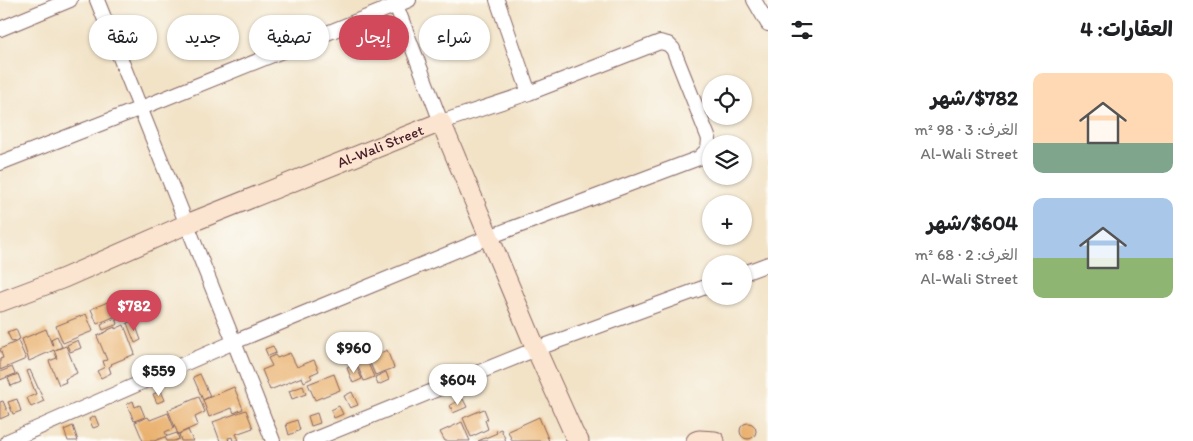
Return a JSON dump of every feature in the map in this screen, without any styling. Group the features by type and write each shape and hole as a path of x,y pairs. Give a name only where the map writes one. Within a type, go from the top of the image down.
{"main road":[{"name":"Al-Wali Street","path":"0,302 64,278 187,224 441,122 536,349 579,441"},
{"path":"696,441 715,441"}],"street":[{"path":"0,29 70,0"},
{"path":"96,0 141,108 273,441"},
{"path":"0,163 141,108 395,3 409,0"},
{"path":"498,0 529,93"},
{"path":"754,0 768,24"},
{"path":"8,441 234,342 489,236 699,158 708,149 709,139 672,49 668,44 660,42 529,93 441,122 395,3"},
{"path":"752,270 768,264"},
{"path":"310,441 536,349 702,288"}],"building":[{"path":"110,301 116,316 97,324 91,309"},
{"path":"86,314 93,331 63,343 56,326"},
{"path":"116,318 118,324 103,330 101,325"},
{"path":"134,321 141,340 135,343 127,323"},
{"path":"124,325 135,354 111,364 109,367 111,373 101,378 97,371 105,367 103,361 107,360 97,336 115,327 115,329"},
{"path":"16,329 20,339 12,342 7,332"},
{"path":"46,329 52,345 51,339 57,336 62,347 55,350 66,346 77,373 65,379 66,382 59,385 49,361 57,358 54,350 29,361 22,339"},
{"path":"78,340 81,348 70,352 67,345"},
{"path":"18,341 26,359 0,370 0,359 3,358 0,349"},
{"path":"273,346 276,353 268,356 265,349"},
{"path":"387,350 394,368 375,375 368,358 374,356 373,352 377,351 378,354"},
{"path":"290,353 297,367 314,360 319,371 310,375 312,378 304,382 302,377 270,390 262,370 272,366 268,358 275,355 277,358"},
{"path":"365,356 374,377 364,381 355,360"},
{"path":"355,364 362,379 353,383 347,368"},
{"path":"12,367 15,374 0,380 0,372"},
{"path":"30,370 44,401 31,407 27,398 36,394 27,371"},
{"path":"386,372 389,380 378,385 375,377"},
{"path":"18,374 21,382 11,386 8,378"},
{"path":"200,374 210,396 203,400 193,377"},
{"path":"334,374 340,390 315,400 308,384"},
{"path":"303,386 306,394 292,399 289,391"},
{"path":"234,387 243,409 234,413 232,408 209,417 203,400"},
{"path":"161,391 165,400 157,403 153,394"},
{"path":"352,392 358,405 350,408 344,396"},
{"path":"199,397 205,412 195,417 198,425 178,434 168,410"},
{"path":"17,399 21,411 13,414 8,402"},
{"path":"463,399 467,407 453,413 450,405"},
{"path":"3,401 9,415 0,419 0,402"},
{"path":"133,401 135,407 140,405 145,417 134,421 127,404"},
{"path":"339,406 343,414 334,418 331,410"},
{"path":"484,409 488,419 485,420 488,429 471,437 463,418"},
{"path":"246,410 253,428 236,434 239,440 233,441 232,437 228,438 229,441 220,441 213,422"},
{"path":"168,413 174,428 165,432 167,436 154,441 143,441 135,422 148,417 150,420"},
{"path":"317,413 320,423 311,426 308,416"},
{"path":"95,416 99,426 93,428 89,419"},
{"path":"539,417 549,441 512,441 508,431"},
{"path":"297,420 300,430 289,435 286,424"},
{"path":"462,422 470,441 445,441 440,432"},
{"path":"748,423 756,431 748,439 740,431"},
{"path":"73,426 78,441 68,441 64,430"},
{"path":"501,429 506,441 478,441 497,433 496,431"},
{"path":"188,430 193,441 181,441 179,434"},
{"path":"177,433 179,439 167,441 165,437"}]}
